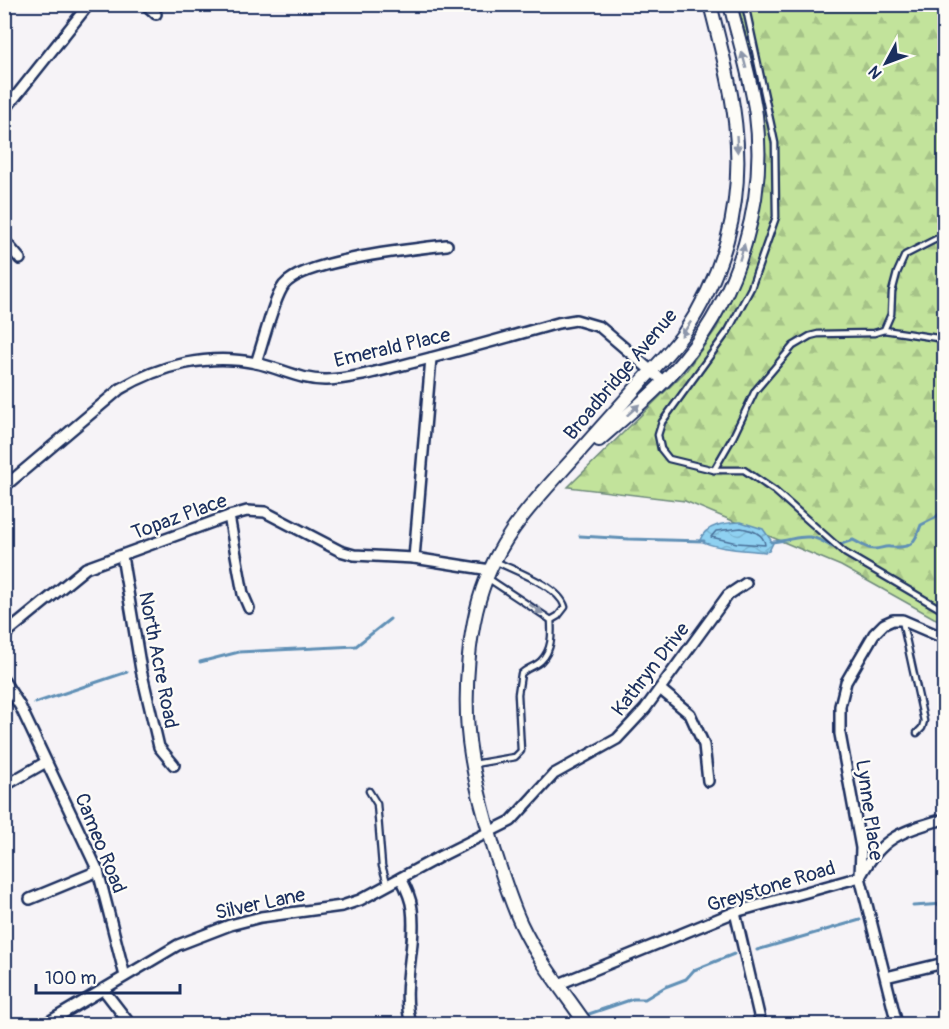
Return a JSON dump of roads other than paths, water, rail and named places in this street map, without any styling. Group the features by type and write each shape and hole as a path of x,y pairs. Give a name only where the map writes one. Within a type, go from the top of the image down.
{"main road":[{"name":"Broadbridge Avenue","path":"586,1024 522,926 489,832 472,764 468,730 469,660 475,618 490,570 527,513 673,348 702,302 719,263 734,209 738,158 736,118 730,85 710,4"},
{"name":"Broadbridge Avenue","path":"558,477 684,359 722,300 738,264 752,215 757,182 758,136 751,87 730,4"},
{"path":"736,118 756,116"}],"street":[{"path":"4,111 89,4"},
{"path":"145,4 156,14"},
{"path":"4,240 20,259"},
{"path":"256,363 276,299 291,278 319,266 409,249 447,245"},
{"name":"Emerald Place","path":"4,487 120,389 162,368 184,363 212,361 256,363 300,377 326,380 348,378 576,320 600,327 663,381"},
{"path":"414,558 431,358"},
{"name":"Topaz Place","path":"4,635 76,574 93,565 247,511 265,512 348,553 414,558 490,570"},
{"path":"229,516 243,594 249,608"},
{"name":"North Acre Road","path":"122,556 141,670 159,747 174,765"},
{"name":"Kathryn Drive","path":"489,832 511,821 554,774 617,739 645,709 728,595 746,583"},
{"path":"900,620 945,638"},
{"name":"Lynne Place","path":"897,1024 860,877 861,848 840,734 840,706 846,682 874,634 884,624 900,620"},
{"name":"Cameo Road","path":"4,681 20,706 98,871 125,976"},
{"path":"660,688 690,714 704,745 708,781"},
{"path":"4,786 46,762"},
{"name":"Greystone Road","path":"559,984 735,912 860,877 868,862 885,842 913,828 945,819"},
{"name":"Silver Lane","path":"45,1024 178,945 230,925 261,917 342,906 360,900 441,855 489,832"},
{"path":"30,899 98,871"},
{"path":"401,878 409,894 412,909 406,987 411,1024"},
{"path":"735,912 761,1024"},
{"path":"886,977 945,963"},
{"path":"104,989 130,1024"}],"lane":[{"path":"745,4 775,144 776,217 751,288 733,323 662,422 658,435 661,449 669,459 714,470 744,470 775,491 845,553 862,565 902,585 945,611"},
{"path":"884,330 891,314 892,292 897,273 905,255 945,235"},
{"path":"714,470 755,391 793,346 810,336 874,333 884,330 945,339"},
{"path":"490,570 530,578 563,599 565,607 558,616 551,620"},
{"path":"490,570 551,620"},
{"path":"472,764 515,757 521,751 518,694 521,674 541,661 544,656 550,645 551,620"},
{"path":"900,620 924,721 917,733"},
{"path":"369,790 377,804 382,866 388,886"}],"water":[{"path":"741,522 763,529 773,543 769,551 722,547 700,540 711,528"}],"waterway":[{"path":"771,542 808,537 832,547 853,540 872,549 902,547 913,541 921,525 935,518 944,509"},
{"path":"580,536 704,541"},
{"path":"200,662 239,652 356,646 390,619"},
{"path":"35,703 127,672"},
{"path":"913,906 944,904"},
{"path":"757,950 860,920"},
{"path":"583,1016 633,999 645,999 665,987 686,979 694,970 734,954"},
{"path":"555,1024 576,1018"}]}
